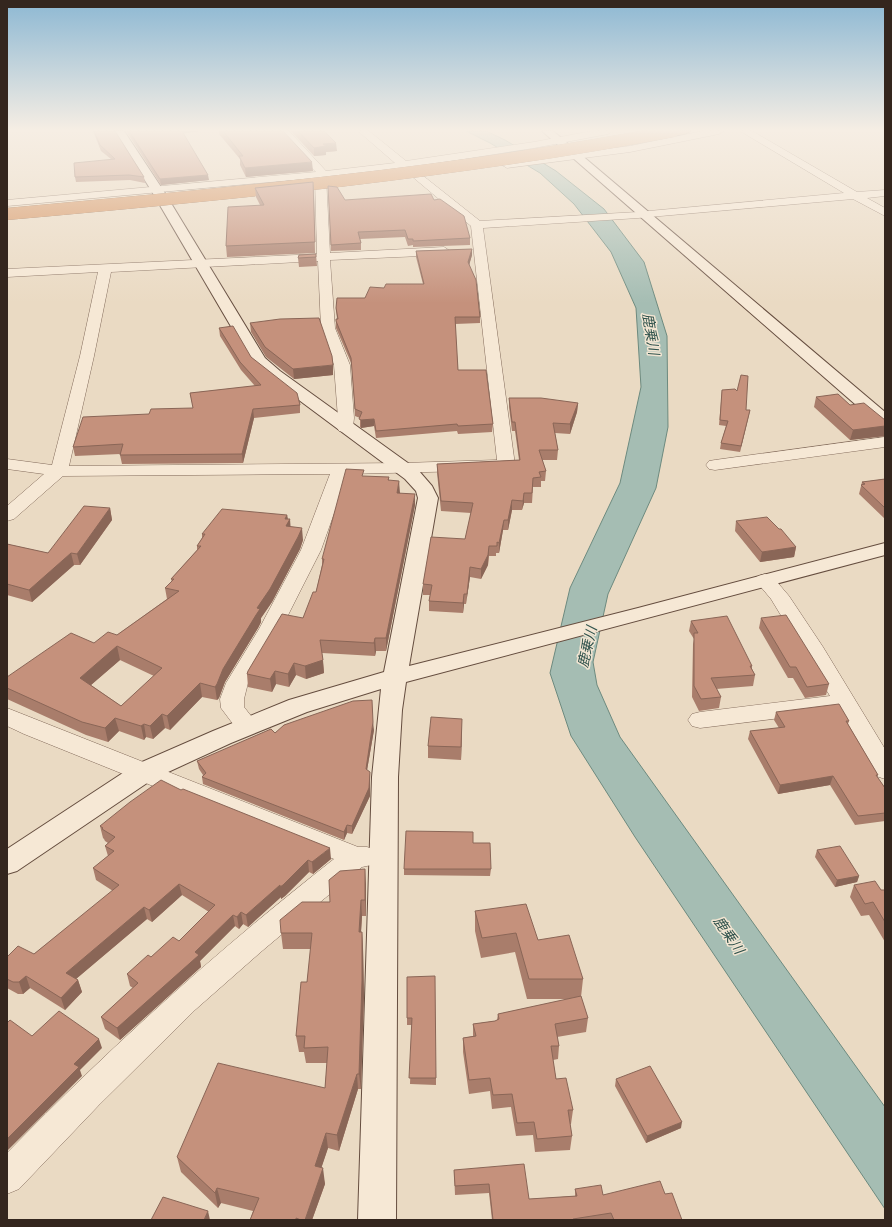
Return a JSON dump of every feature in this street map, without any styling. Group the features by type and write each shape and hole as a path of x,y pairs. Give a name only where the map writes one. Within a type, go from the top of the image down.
{"highway":[{"path":"7,208 217,188"},
{"path":"7,214 274,188"}],"street":[{"path":"155,188 259,361 345,427 403,468 419,482 425,490 428,498 395,677 390,710 384,777 369,857 377,1220"},
{"path":"7,217 224,188"},
{"path":"7,203 160,197 316,188"},
{"path":"321,188 328,328 342,365 346,418 345,427"},
{"path":"434,188 477,225 640,215 885,193"},
{"path":"609,188 885,420"},
{"path":"842,188 885,213"},
{"path":"7,464 59,471 341,469 506,465 467,250 477,225"},
{"path":"7,273 467,250"},
{"path":"7,515 59,471 87,356 105,268"},
{"path":"715,465 885,442"},
{"path":"247,726 233,708 232,699 237,683 270,629 311,550 341,469"},
{"path":"7,863 144,772 247,726 298,706 395,677 492,651 646,613 885,549"},
{"path":"765,580 779,596 812,647 885,770"},
{"path":"700,720 845,702"},
{"path":"7,716 32,728 144,772 369,857"},
{"path":"7,1177 88,1093 189,998 289,910 369,857"}],"water":[{"name":"鹿乗川","path":"557,188 578,188 604,209 644,262 667,336 668,427 656,488 608,594 593,662 597,685 620,737 885,1107 885,1209 635,837 571,736 550,673 570,588 620,483 641,387 636,308 611,252 574,204"}],"building":[{"path":"255,188 313,188 315,242 226,246 228,207 264,205"},
{"path":"328,188 338,188 345,200 431,194 434,200 440,199 464,216 470,238 413,241 413,239 408,239 405,230 358,232 361,243 331,245"},
{"path":"472,249 468,262 476,280 480,317 455,317 458,370 486,370 493,424 458,426 457,424 376,431 374,419 359,419 362,412 355,409 351,358 336,321 336,319 338,319 336,308 337,298 365,298 370,287 384,288 386,284 424,284 416,251"},
{"path":"316,254 316,257 298,258 299,255"},
{"path":"319,318 332,356 333,365 293,369 265,347 250,323 280,319"},
{"path":"233,326 251,357 297,393 300,405 253,409 242,454 120,455 123,444 73,447 83,417 149,414 151,409 193,408 190,393 261,385 240,362 219,328"},
{"path":"741,375 748,376 746,410 750,410 741,446 721,443 728,421 720,420 722,390 735,389 737,391"},
{"path":"838,394 850,405 864,403 885,420 885,426 853,430 816,397"},
{"path":"509,398 541,398 578,403 570,424 553,423 558,450 539,450 546,471 539,472 541,477 533,478 532,493 524,493 523,501 512,500 508,520 504,520 499,543 497,542 497,546 489,546 488,555 481,569 470,567 467,594 464,594 463,603 429,601 432,585 423,584 431,537 465,539 473,503 441,501 437,464 520,460 515,422 512,422"},
{"path":"346,469 364,470 362,476 389,477 388,480 399,481 397,493 415,494 386,638 375,638 374,643 320,640 323,660 305,666 294,663 288,674 275,671 270,679 247,674 282,614 303,618 313,592 316,592 324,559 322,559"},
{"path":"885,479 885,508 861,485 865,484 862,482"},
{"path":"84,506 110,508 77,554 71,553 29,590 7,584 7,544 48,553"},
{"path":"222,509 287,515 285,519 290,519 286,526 302,528 270,589 257,608 260,609 223,669 215,687 200,683 167,716 162,714 150,726 144,724 141,726 115,718 105,728 82,722 7,688 7,677 71,633 94,643 108,632 117,635 179,591 165,588 174,579 171,579 201,546 197,546 205,534 202,534","holes":["117,646 162,668 121,706 80,678"]},
{"path":"767,517 779,529 781,529 796,547 762,552 736,521"},
{"path":"786,615 829,684 807,687 796,667 790,667 761,618"},
{"path":"727,616 755,675 711,678 721,697 701,699 694,686 694,633 698,633 691,621"},
{"path":"372,700 373,722 366,769 370,772 369,788 352,826 347,825 344,832 202,777 206,773 197,761 271,729 275,733 284,725 353,701"},
{"path":"839,704 849,721 846,721 878,775 876,775 885,788 885,813 858,816 833,776 780,785 750,731 785,727 776,712"},
{"path":"431,717 462,719 461,747 428,746"},
{"path":"161,780 181,790 183,789 330,848 312,862 308,860 283,885 280,887 280,885 246,915 241,912 237,917 233,915 195,952 199,955 117,1028 101,1017 138,983 127,974 148,955 151,957 173,937 179,941 215,905 179,884 149,910 144,907 66,973 78,980 61,998 26,976 19,982 13,982 7,979 7,957 18,946 34,954 119,885 93,868 114,851 105,846 115,837 102,829 103,828 100,826"},
{"path":"406,831 473,832 473,843 490,843 491,869 404,869"},
{"path":"840,846 859,876 837,880 817,850"},
{"path":"365,869 365,900 361,900 359,932 362,932 362,981 359,1074 357,1074 337,1135 326,1133 315,1166 323,1168 305,1220 296,1218 296,1220 250,1220 259,1198 217,1188 215,1193 177,1157 218,1063 325,1088 328,1047 304,1048 305,1036 296,1036 301,982 307,982 312,933 281,933 280,920 302,902 330,902 329,880 340,871"},
{"path":"875,881 881,890 885,890 885,922 873,902 865,904 854,885"},
{"path":"526,904 538,940 569,935 583,979 529,979 516,933 482,938 475,911"},
{"path":"435,976 436,1078 409,1078 412,1018 407,1018 407,977"},
{"path":"581,996 588,1018 555,1024 559,1046 551,1046 556,1079 566,1078 573,1110 568,1110 572,1136 537,1139 534,1122 517,1123 512,1094 493,1095 490,1078 469,1080 463,1038 476,1036 473,1024 495,1021 499,1019 498,1014"},
{"path":"59,1011 99,1039 74,1064 79,1067 7,1139 7,1023 10,1020 32,1036"},
{"path":"650,1066 682,1122 647,1136 616,1079"},
{"path":"524,1164 529,1199 577,1196 575,1189 601,1185 603,1195 660,1181 665,1194 672,1193 682,1220 614,1220 611,1213 573,1220 493,1220 489,1184 455,1186 454,1170"},
{"path":"163,1197 208,1211 204,1220 151,1220"}]}
